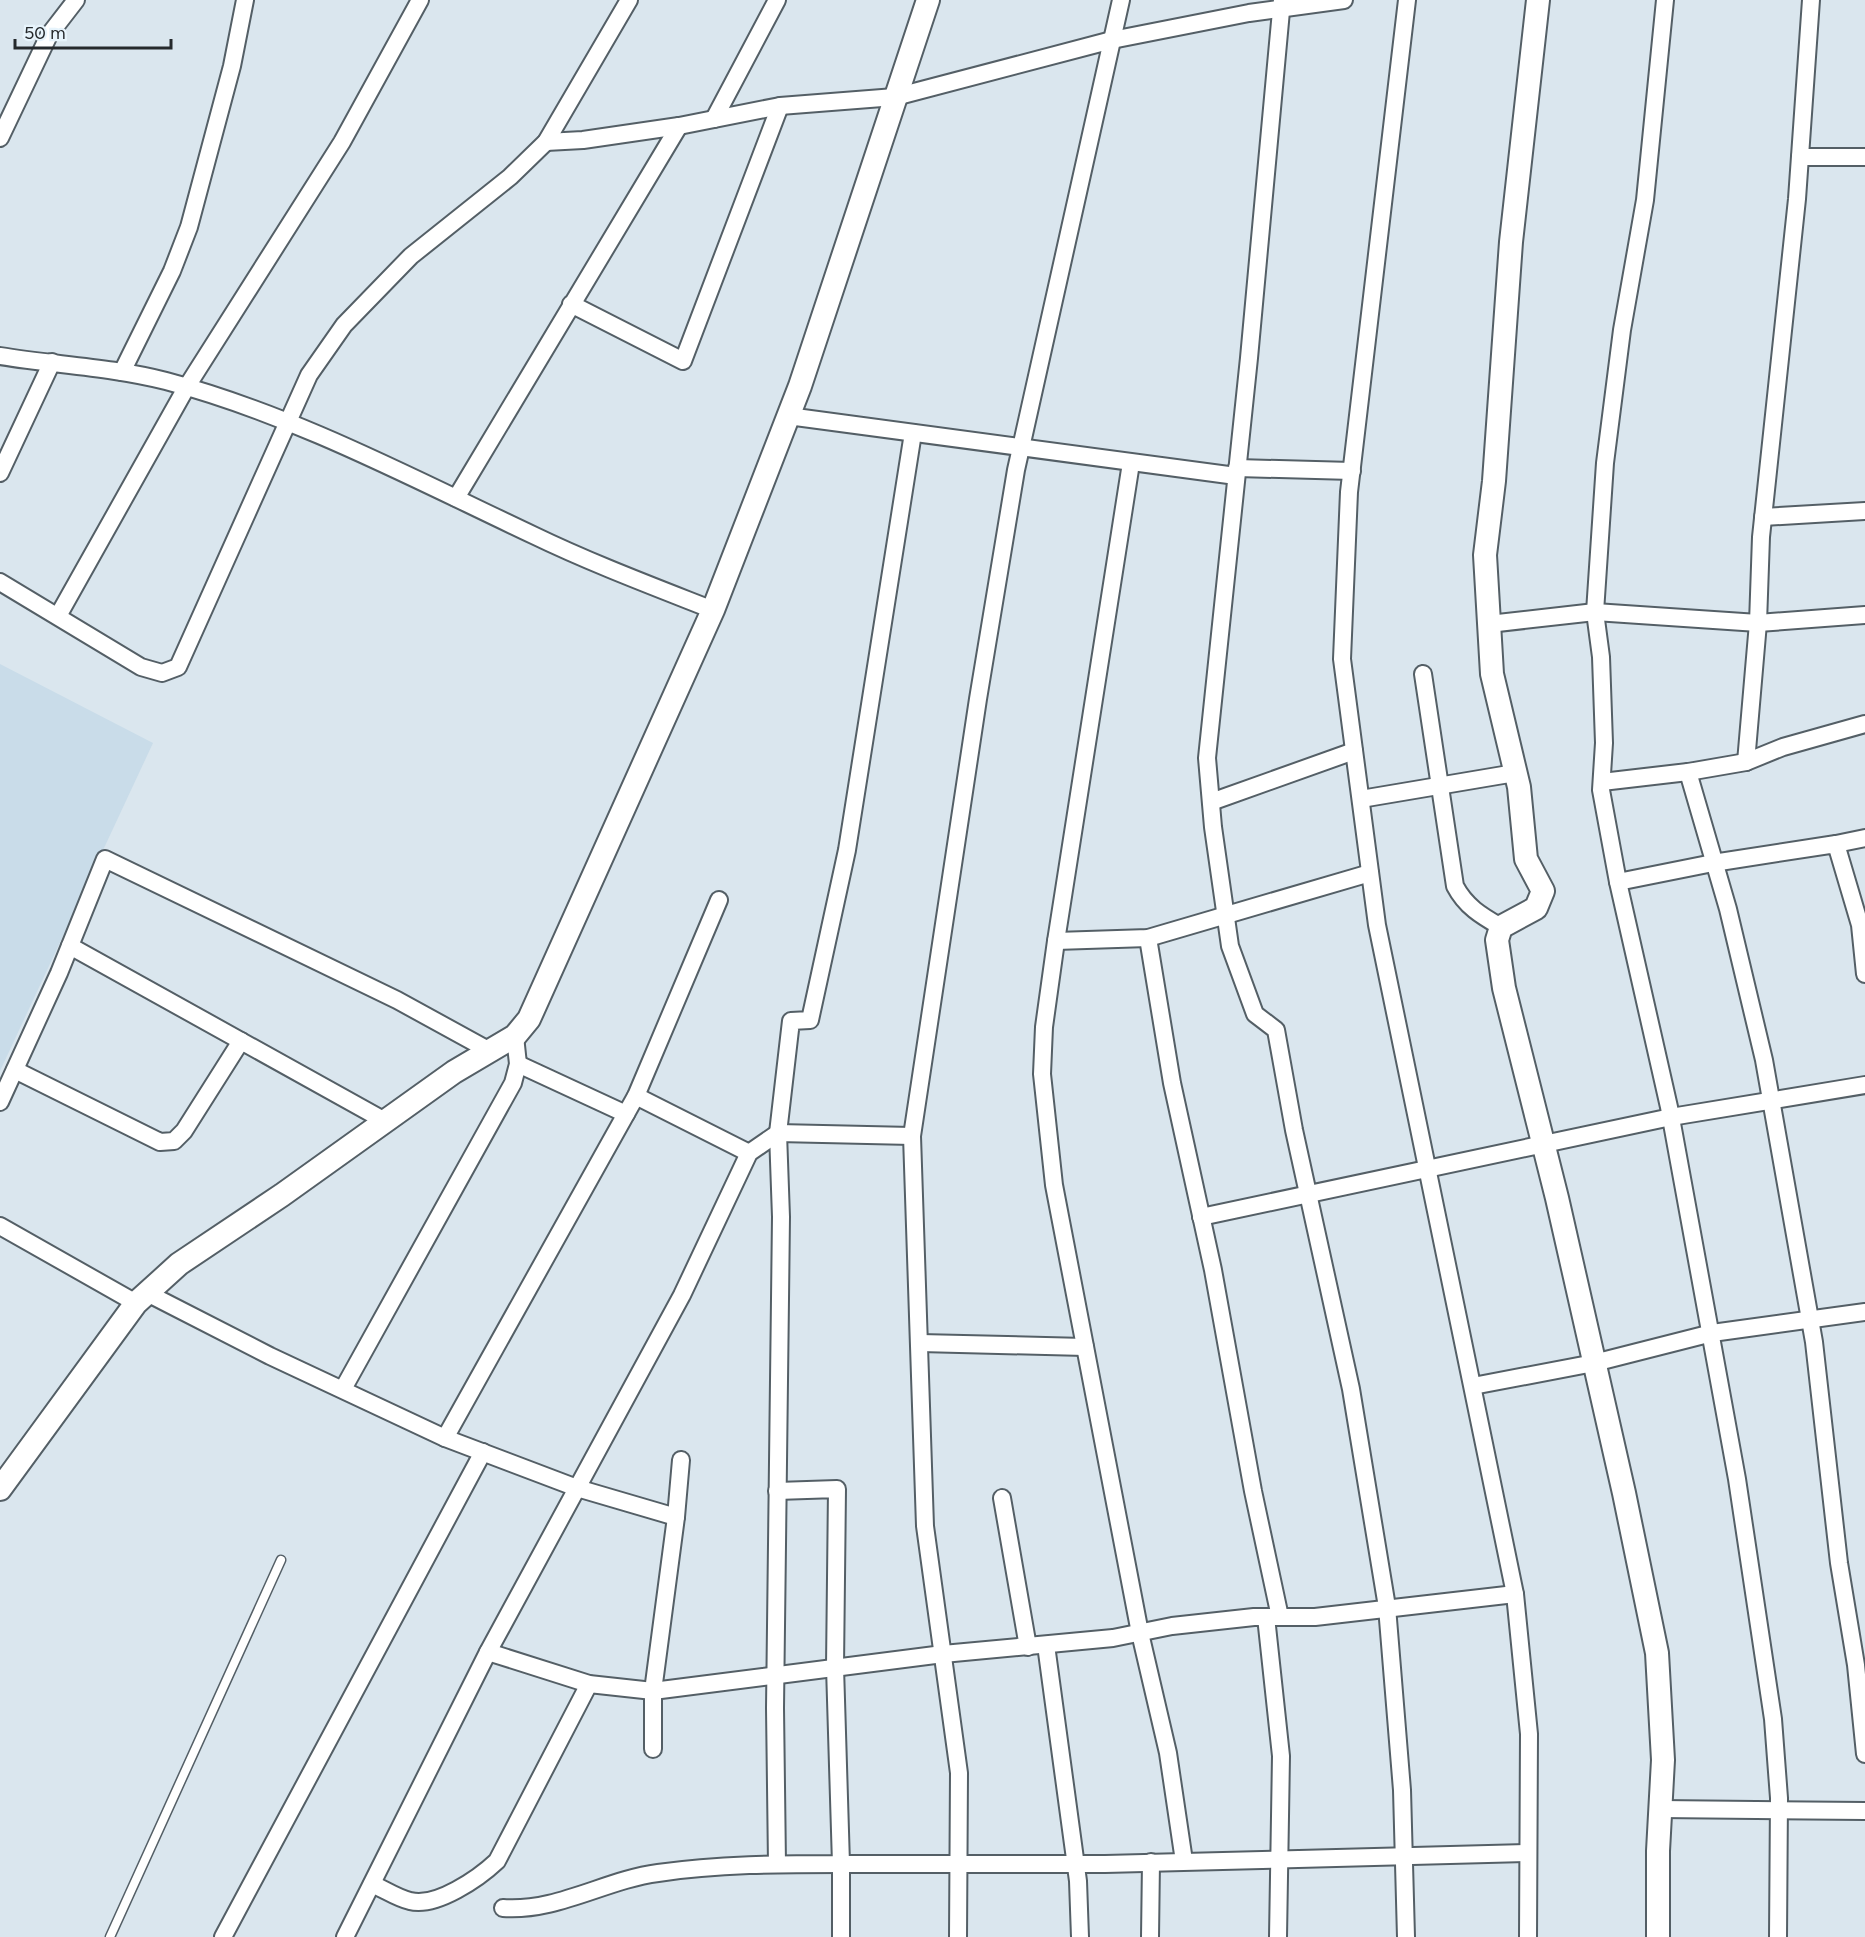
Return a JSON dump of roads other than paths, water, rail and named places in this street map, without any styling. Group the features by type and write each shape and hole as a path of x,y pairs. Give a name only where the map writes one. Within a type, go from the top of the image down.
{"street":[{"path":"0,138 49,35 76,0"},
{"path":"122,372 172,271 189,227 232,66 246,0"},
{"path":"58,616 186,388 342,142 420,0"},
{"path":"0,582 141,667 162,674 178,667 309,375 344,325 411,256 510,177 546,142 629,0"},
{"path":"714,119 777,0"},
{"path":"0,1489 142,1298 179,1264 282,1195 454,1072 516,1036 529,1019 712,610 788,416 854,227 928,0"},
{"path":"958,1937 959,1773 925,1526 912,1136 978,699 1021,449 1121,0"},
{"path":"546,142 583,140 679,126 780,106 895,97 1112,40 1282,4 1344,0"},
{"path":"1407,0 1352,471 1342,659 1377,925 1515,1594 1529,1734 1528,1937"},
{"path":"1538,0 1511,242 1494,481 1485,555 1492,674 1515,773 1526,859 1543,891 1536,908 1501,927 1497,940 1504,988 1544,1144 1657,1653 1663,1760 1658,1851 1658,1937"},
{"path":"1665,0 1645,200 1622,330 1605,463 1595,612 1602,668 1604,744 1602,782 1618,882 1671,1117 1690,1229 1712,1333 1762,1640 1773,1719 1779,1812 1779,1937"},
{"path":"1746,762 1758,623 1763,517 1800,157 1810,0"},
{"path":"1282,4 1207,758 1210,802 1230,946 1255,1014 1276,1030 1308,1193 1352,1389 1387,1607 1406,1854 1406,1937"},
{"path":"571,304 684,361 780,106"},
{"path":"456,498 679,126"},
{"path":"1800,157 1865,157"},
{"path":"0,356 122,372 186,388 287,423 456,498 534,536 712,610"},
{"path":"0,473 52,362"},
{"path":"788,416 1131,463 1237,472 1352,471"},
{"path":"777,1864 775,1676 781,1217 778,1133 792,1021 810,1020 847,850 913,433"},
{"path":"1131,463 1056,941 1044,1028 1042,1074 1054,1185 1140,1633 1168,1753 1184,1861"},
{"path":"1763,517 1865,511"},
{"path":"1489,624 1595,612 1758,623 1865,615"},
{"path":"1423,674 1455,886 1462,899 1476,912 1501,927"},
{"path":"1602,782 1688,772 1746,762 1783,747 1865,724"},
{"path":"1210,802 1354,751"},
{"path":"1688,772 1728,909 1771,1099 1809,1318 1839,1563 1856,1665 1865,1754"},
{"path":"1360,800 1515,773"},
{"path":"1618,882 1713,863 1865,838"},
{"path":"1836,844 1860,925 1865,974"},
{"path":"0,1102 70,946 105,859 397,1000 490,1051"},
{"path":"1056,941 1148,938 1370,873"},
{"path":"445,1438 636,1096 719,900"},
{"path":"1148,938 1172,1083 1201,1217 1273,1617 1281,1756 1278,1937"},
{"path":"70,946 385,1121"},
{"path":"343,1389 513,1083 518,1064 516,1036"},
{"path":"15,1070 160,1142 174,1141 184,1131 241,1041"},
{"path":"518,1064 626,1114"},
{"path":"1201,1217 1671,1117 1865,1085"},
{"path":"636,1096 749,1153"},
{"path":"345,1937 488,1652 682,1295 749,1153 778,1133 912,1136"},
{"path":"0,1226 142,1298 445,1438 577,1488 676,1517"},
{"path":"1473,1386 1594,1363 1712,1333 1865,1312"},
{"path":"920,1343 1085,1347"},
{"path":"223,1937 483,1452"},
{"path":"653,1749 653,1691 676,1517 681,1460"},
{"path":"777,1491 837,1489 835,1667 841,1937"},
{"path":"1002,1498 1028,1647"},
{"path":"488,1652 589,1683 653,1691 943,1654 1046,1645 1140,1633 1172,1626 1273,1617 1315,1617 1515,1594"},
{"path":"1046,1645 1075,1864 1080,1937"},
{"path":"372,1884 411,1902 433,1899 469,1884 484,1874 497,1861 589,1683"},
{"path":"1660,1809 1779,1812 1865,1811"},
{"path":"503,1908 537,1908 656,1873 777,1864 1075,1864 1406,1854 1528,1853"},
{"path":"1150,1937 1151,1862"}],"lane":[{"path":"110,1937 281,1560"}]}
